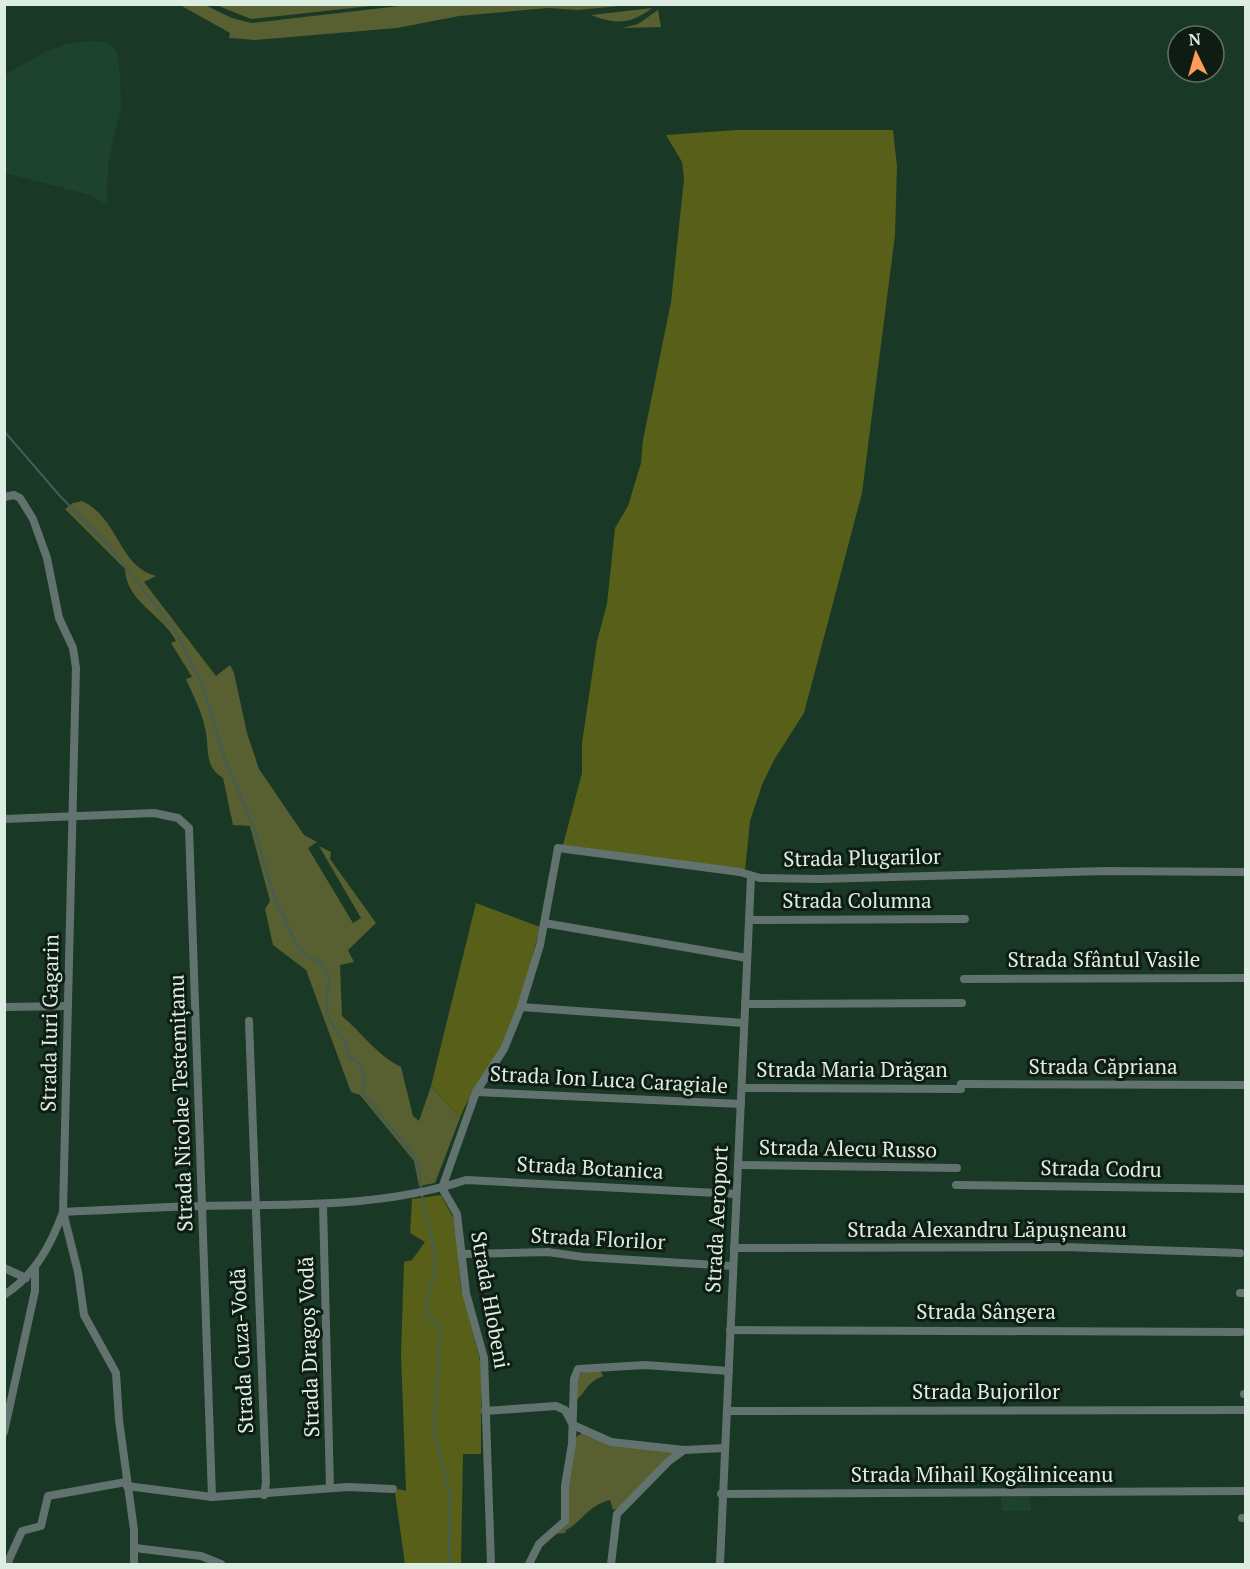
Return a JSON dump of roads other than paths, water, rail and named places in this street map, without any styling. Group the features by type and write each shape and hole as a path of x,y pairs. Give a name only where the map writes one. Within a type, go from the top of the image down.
{"street":[{"name":"Strada Iuri Gagarin","path":"4,497 14,495 20,498 33,519 47,558 59,618 73,648 76,668 63,1212 78,1272 84,1315 116,1373 135,1548 134,1564"},
{"name":"Strada Nicolae Testemițanu","path":"4,819 154,813 178,818 189,828 212,1497"},
{"name":"Strada Plugarilor","path":"544,923 558,848 751,876 820,879 1105,871 1245,872"},
{"name":"Strada Aeroport","path":"720,1564 721,1494 728,1411 732,1266 751,876"},
{"name":"Strada Columna","path":"749,920 965,919"},
{"path":"442,1188 476,1092 504,1049 521,1007 544,923 747,958"},
{"name":"Strada Sfântul Vasile","path":"964,979 1245,978"},
{"path":"745,1004 962,1003"},
{"path":"4,1006 68,1006"},
{"path":"521,1007 744,1023"},
{"name":"Strada Cuza-Vodă","path":"249,1021 266,1483 264,1495"},
{"name":"Strada Căpriana","path":"961,1087 1245,1085"},
{"name":"Strada Maria Drăgan","path":"742,1088 961,1087"},
{"name":"Strada Ion Luca Caragiale","path":"476,1092 741,1104"},
{"name":"Strada Alecu Russo","path":"738,1165 957,1168"},
{"name":"Strada Botanica","path":"63,1212 202,1206 323,1205 422,1193 466,1180 736,1194"},
{"name":"Strada Codru","path":"956,1185 1245,1189"},
{"name":"Strada Hlobeni","path":"442,1188 457,1214 466,1293 484,1358 491,1564"},
{"name":"Strada Dragoș Vodă","path":"323,1205 330,1488"},
{"path":"4,1295 26,1278 34,1268 53,1238 63,1212"},
{"name":"Strada Alexandru Lăpușneanu","path":"734,1248 1064,1248 1240,1253"},
{"name":"Strada Florilor","path":"462,1254 548,1252 582,1257 732,1266"},
{"path":"4,1268 26,1278"},
{"path":"4,1432 35,1291 34,1268"},
{"name":"Strada Sângera","path":"730,1330 1241,1332"},
{"path":"529,1564 539,1544 565,1521 565,1486 573,1425 574,1379 578,1369 645,1365 729,1371"},
{"path":"485,1411 556,1407 565,1410 573,1425 611,1442 684,1450 724,1448"},
{"name":"Strada Bujorilor","path":"728,1411 1244,1410"},
{"path":"611,1564 617,1514 669,1461 684,1450"},
{"path":"7,1564 22,1531 41,1526 48,1496 127,1484 212,1497 264,1495 330,1488 393,1489"},
{"name":"Strada Mihail Kogăliniceanu","path":"721,1494 1244,1491"},
{"path":"135,1548 194,1554 221,1564"}],"waterway":[{"path":"4,431 60,496 109,546 175,631 204,689 224,757 254,828 275,899 299,949 309,958 319,961 329,975 327,1005 333,1026 343,1039 349,1057 361,1067 364,1076 363,1093 414,1156 419,1167 421,1188"},
{"path":"422,1194 435,1259 426,1315 439,1326 440,1335 434,1432 450,1495 449,1564"}]}
